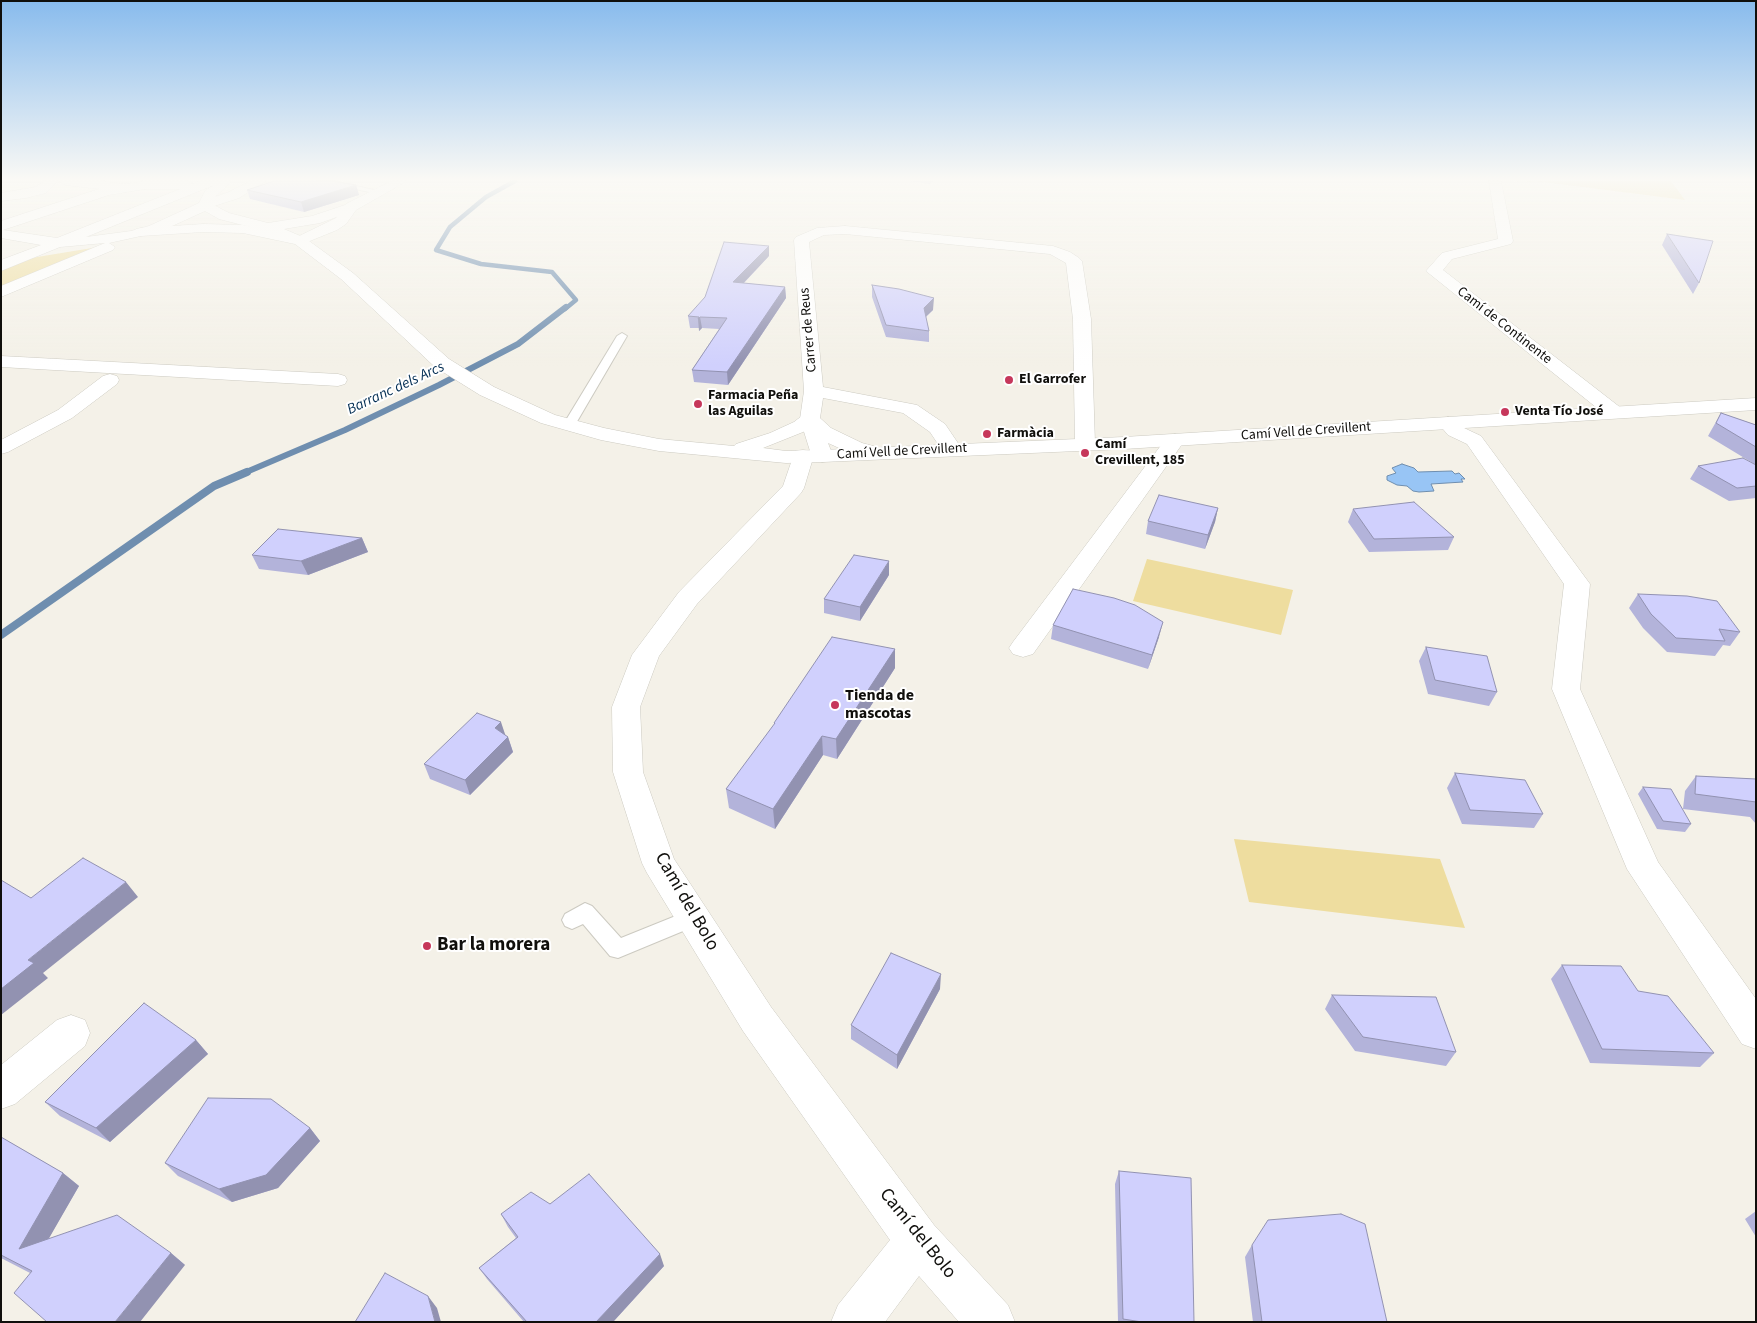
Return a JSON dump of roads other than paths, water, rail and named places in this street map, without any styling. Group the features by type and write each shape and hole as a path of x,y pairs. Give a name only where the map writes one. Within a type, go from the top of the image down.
{"street":[{"path":"1,252 26,243"},
{"path":"1,266 57,243"},
{"path":"1,292 116,243"},
{"name":"Camí Vell de Crevillent","path":"303,243 347,276 442,363 487,392 548,420 601,434 659,445 731,450 786,457 1175,440 1756,404"},
{"name":"Carrer de Reus","path":"801,243 814,391 810,419 812,456"},
{"name":"Carrer de Reus","path":"977,243 1053,250 1065,254 1074,261 1074,272 1082,319 1085,444"},
{"name":"Camí de Continente","path":"1499,243 1446,256 1434,270 1614,412"},
{"path":"1,361 338,380"},
{"path":"1,448 65,414 110,380"},
{"path":"814,391 910,409 938,428 950,449"},
{"path":"731,450 751,447 777,437 801,426 810,419 824,432 842,442 855,448 877,453"},
{"path":"1448,423 1455,431 1474,440 1577,584 1566,689 1644,869 1756,1031"},
{"path":"1022,648 1175,440"},
{"name":"Camí del Bolo","path":"812,456 793,488 688,598 646,655 626,707 628,772 659,863 757,1018 918,1241 991,1322"},
{"path":"1,1090 71,1033"},
{"path":"855,1322 918,1241"}],"lane":[{"path":"569,425 622,336"},
{"path":"572,920 585,912 618,949 693,918"}],"water":[{"path":"1402,464 1414,468 1418,472 1452,471 1455,474 1459,473 1465,479 1461,479 1463,482 1431,484 1434,491 1413,491 1407,486 1397,485 1387,480 1387,476 1396,473 1392,468"}],"waterway":[{"name":"Barranc dels Arcs","path":"440,243 436,250 481,264 552,272 576,300 565,309"},
{"name":"Barranc dels Arcs","path":"244,473 345,430 439,385 518,344 566,307"},
{"name":"Barranc dels Arcs","path":"1,635 214,486 247,472"}],"place":[{"name":"El Garrofer","path":"1009,380"},
{"name":"Farmacia Peña las Aguilas","path":"698,404"},
{"name":"Venta Tío José","path":"1505,412"},
{"name":"Farmàcia","path":"987,434"},
{"name":"Camí Crevillent, 185","path":"1085,453"},
{"name":"Tienda de mascotas","path":"835,705"},
{"name":"Bar la morera","path":"427,946"}]}
